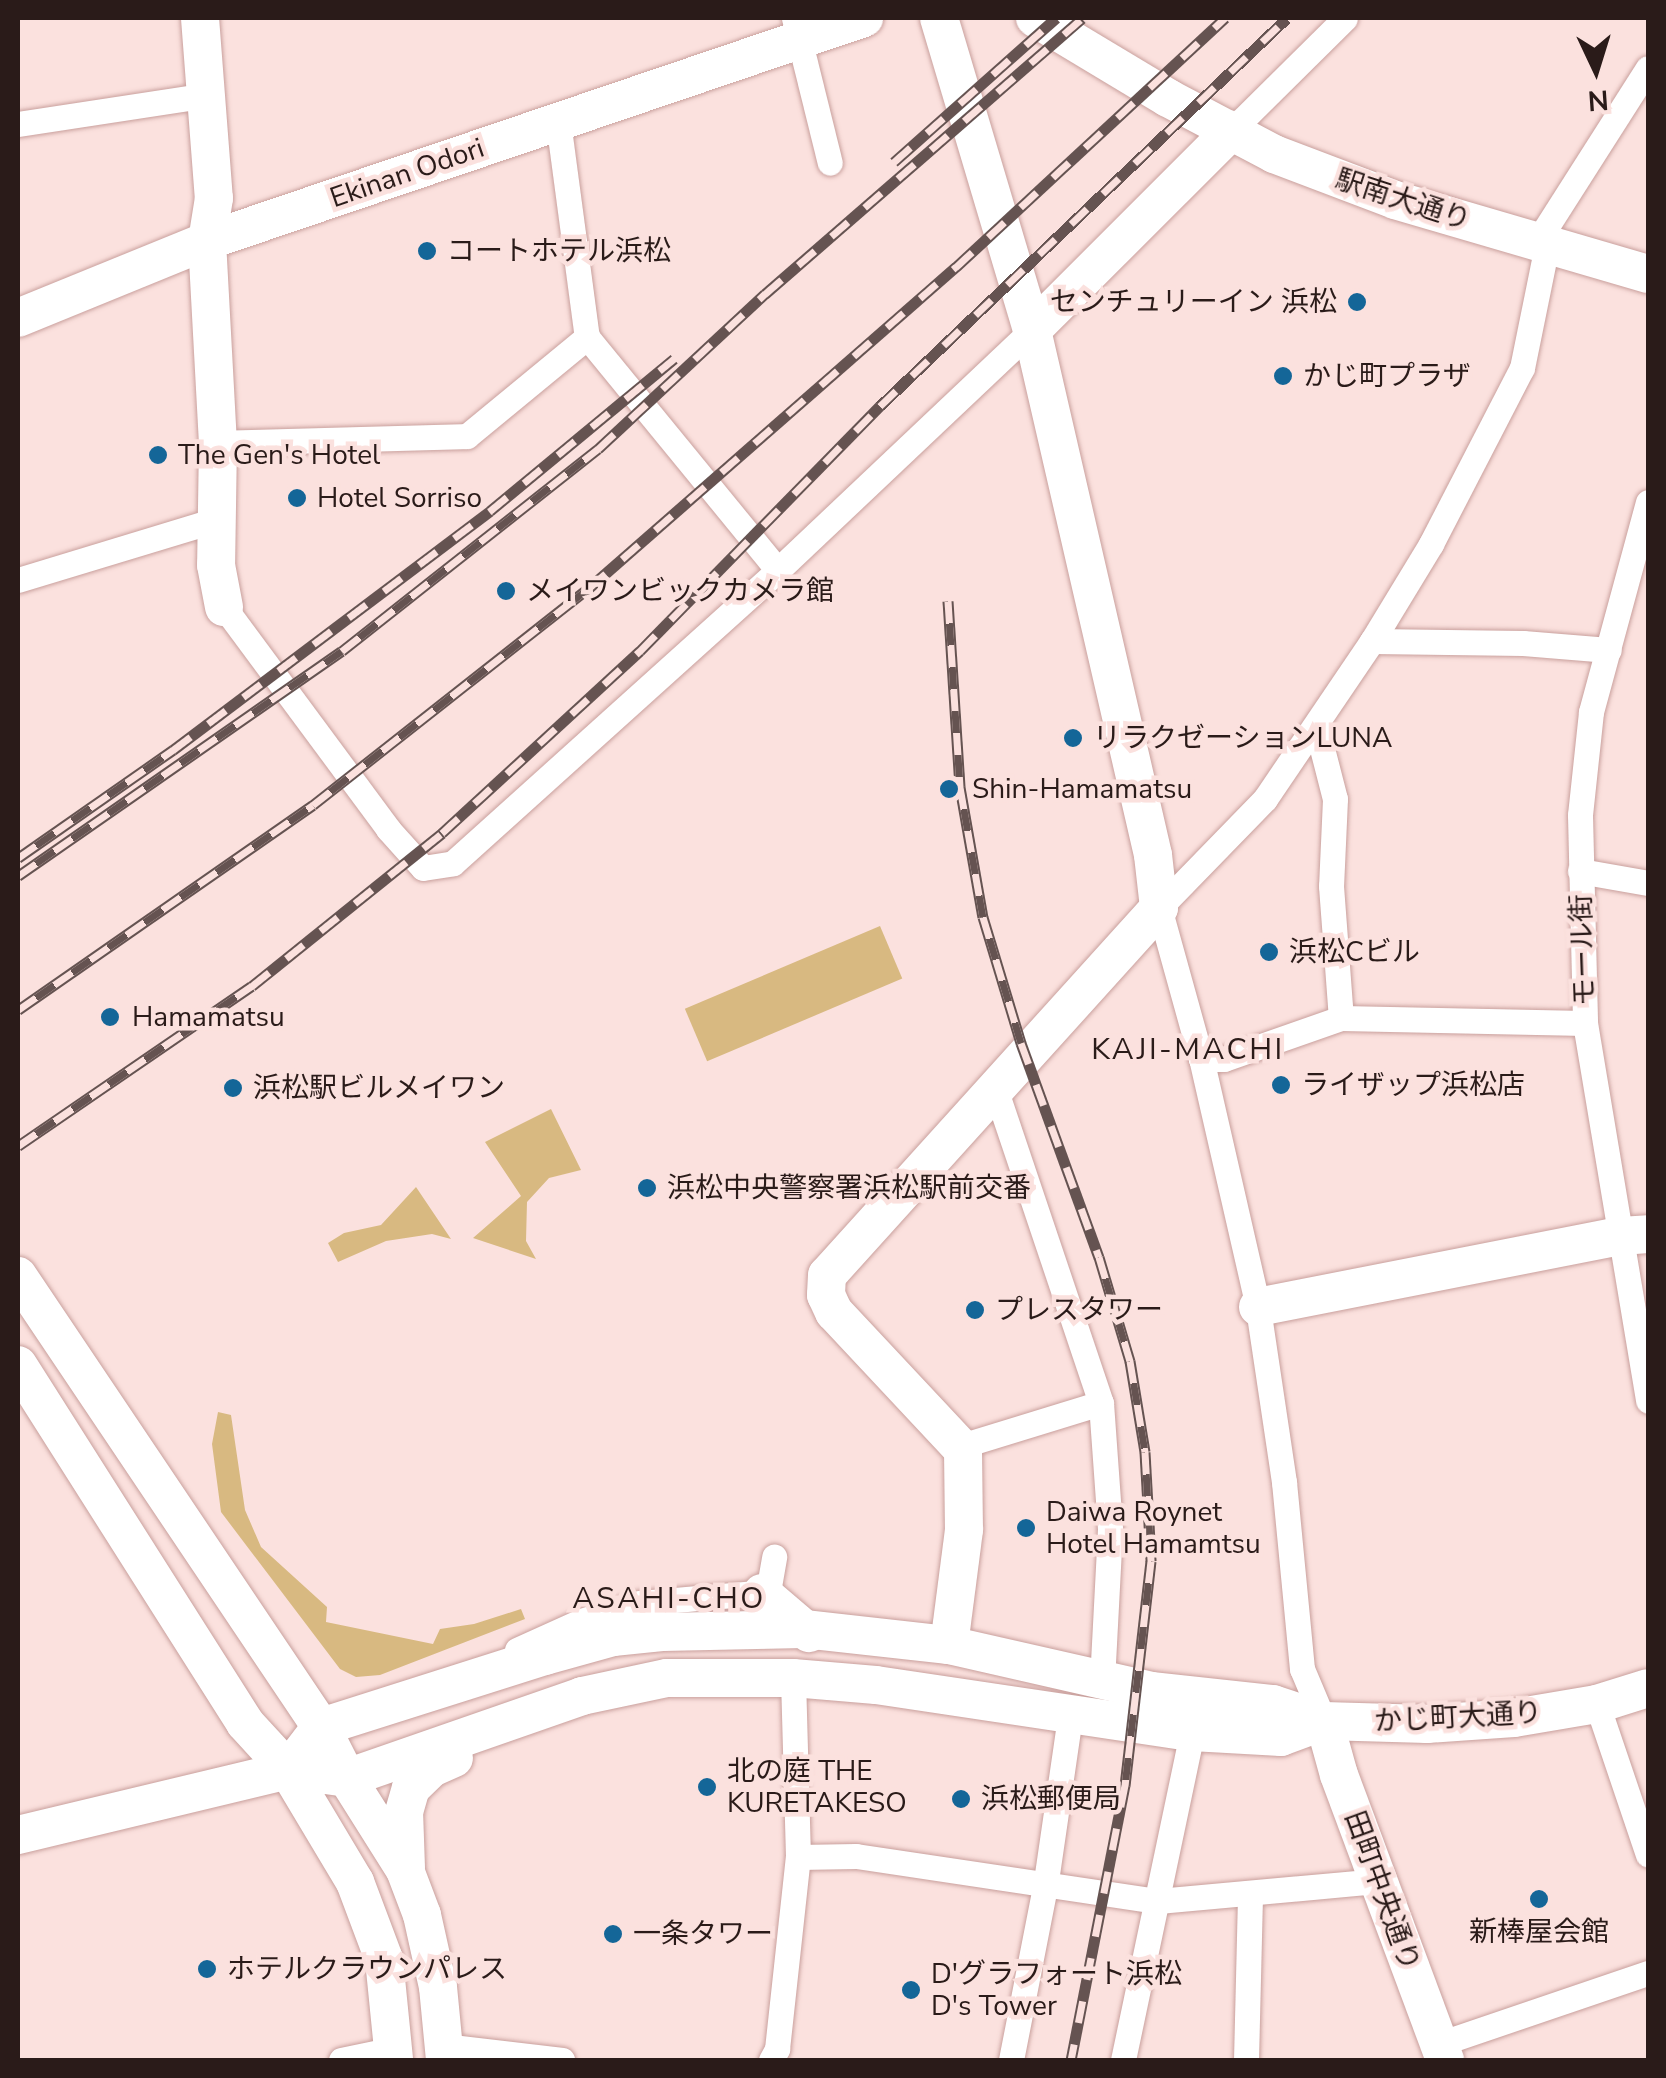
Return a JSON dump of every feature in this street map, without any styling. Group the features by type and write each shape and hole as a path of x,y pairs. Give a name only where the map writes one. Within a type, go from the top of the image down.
{"street":[{"path":"200,18 214,198 207,241 218,443 216,564 224,607 388,829 424,868 453,862 778,570 1032,330 1344,18"},
{"name":"Ekinan Odori","path":"18,318 207,241 558,121 797,28 864,18"},
{"path":"939,18 1032,330 1152,855 1159,908 1201,1059 1258,1307 1284,1482 1302,1669 1324,1721"},
{"name":"駅南大通り","path":"1036,18 1168,98 1274,154 1357,187 1648,274"},
{"path":"797,28 830,163"},
{"path":"949,1645 964,1530 965,1458 961,1446 834,1312 826,1296 826,1275 1159,908 1264,799 1316,725 1430,544 1522,368 1542,243 1648,68"},
{"path":"18,124 208,94"},
{"path":"558,121 587,336 778,570"},
{"path":"218,443 467,436 587,336"},
{"name":"モール街","path":"1648,502 1591,712 1580,815 1586,1023 1634,1235 1648,1400"},
{"path":"18,580 215,520"},
{"path":"1372,641 1523,643 1609,650"},
{"path":"1316,725 1335,799 1331,886 1341,1018"},
{"path":"1580,871 1648,883"},
{"path":"1201,1059 1224,1059 1341,1018 1586,1023"},
{"path":"996,1092 1101,1403 1110,1530 1083,1704 1011,2060"},
{"path":"1258,1307 1634,1235"},
{"path":"18,1276 318,1758 405,1870 422,1915 438,1987 444,2053 562,2060"},
{"path":"18,1365 260,1740 318,1758 384,1749 575,1684 618,1676 794,1678 1083,1704 1273,1704 1324,1721"},
{"path":"961,1446 1101,1403"},
{"path":"762,1593 774,1582 774,1557"},
{"path":"482,1677 504,1656 610,1612 668,1599 762,1593 818,1630 868,1656 999,1679 1192,1732 1276,1737 1324,1721"},
{"path":"318,1758 482,1677 614,1638 749,1627 818,1630 949,1645 1028,1660 1083,1704"},
{"path":"18,1835 318,1758 667,1678"},
{"path":"771,2060 777,2049 798,1857 794,1678"},
{"name":"かじ町大通り","path":"1324,1721 1478,1722 1597,1704 1648,1688"},
{"path":"405,1870 404,1812 420,1777 467,1752 600,1707 616,1690"},
{"path":"1597,1704 1648,1855"},
{"name":"田町中央通り","path":"1324,1721 1442,2052"},
{"path":"1123,2060 1192,1732"},
{"path":"318,1758 355,1882 384,1959 394,2055 341,2060"},
{"path":"798,1857 856,1856 1158,1900 1379,1882"},
{"path":"1246,2060 1250,1894"},
{"path":"1442,2052 1648,1973"}],"shaded area":[{"path":"880,926 902,978 707,1061 685,1009"},
{"path":"551,1109 581,1170 549,1178 527,1202 526,1241 536,1259 473,1238 521,1196 485,1142"},
{"path":"416,1187 451,1239 432,1234 386,1241 338,1262 328,1243 344,1233 381,1225"},
{"path":"218,1412 231,1415 245,1510 261,1547 327,1607 326,1622 433,1644 440,1629 474,1624 521,1609 525,1619 380,1675 356,1677 340,1669 221,1512 212,1444"}],"railway":[{"path":"894,162 1056,18"},
{"path":"18,876 342,651 598,449 765,294 1082,18"},
{"path":"18,1010 313,805 589,588 956,267 1225,18"},
{"path":"18,1146 252,986 442,833 640,651 880,406 1287,18"},
{"path":"18,858 173,750 490,511 674,359"},
{"path":"948,601 960,787 983,917 1021,1043 1099,1257 1130,1361 1145,1452 1151,1561 1125,1785 1071,2060"}],"place":[{"name":"コートホテル浜松","path":"427,251"},
{"name":"センチュリーイン 浜松","path":"1357,302"},
{"name":"かじ町プラザ","path":"1283,376"},
{"name":"The Gen's Hotel","path":"158,455"},
{"name":"Hotel Sorriso","path":"297,498"},
{"name":"メイワンビックカメラ館","path":"506,591"},
{"name":"リラクゼーションLUNA","path":"1073,738"},
{"name":"Shin-Hamamatsu","path":"949,789"},
{"name":"浜松Cビル","path":"1269,952"},
{"name":"Hamamatsu","path":"110,1017"},
{"name":"ライザップ浜松店","path":"1281,1085"},
{"name":"浜松駅ビルメイワン","path":"233,1088"},
{"name":"浜松中央警察署浜松駅前交番","path":"647,1188"},
{"name":"プレスタワー","path":"975,1310"},
{"name":"Daiwa Roynet Hotel Hamamtsu","path":"1026,1528"},
{"name":"北の庭 THE KURETAKESO","path":"707,1787"},
{"name":"浜松郵便局","path":"961,1799"},
{"name":"新棒屋会館","path":"1539,1899"},
{"name":"一条タワー","path":"613,1934"},
{"name":"ホテルクラウンパレス","path":"207,1969"},
{"name":"D'グラフォート浜松 D's Tower","path":"911,1990"}],"district":[{"name":"KAJI-MACHI","path":"1188,1050"},
{"name":"ASAHI-CHO","path":"669,1599"}]}
